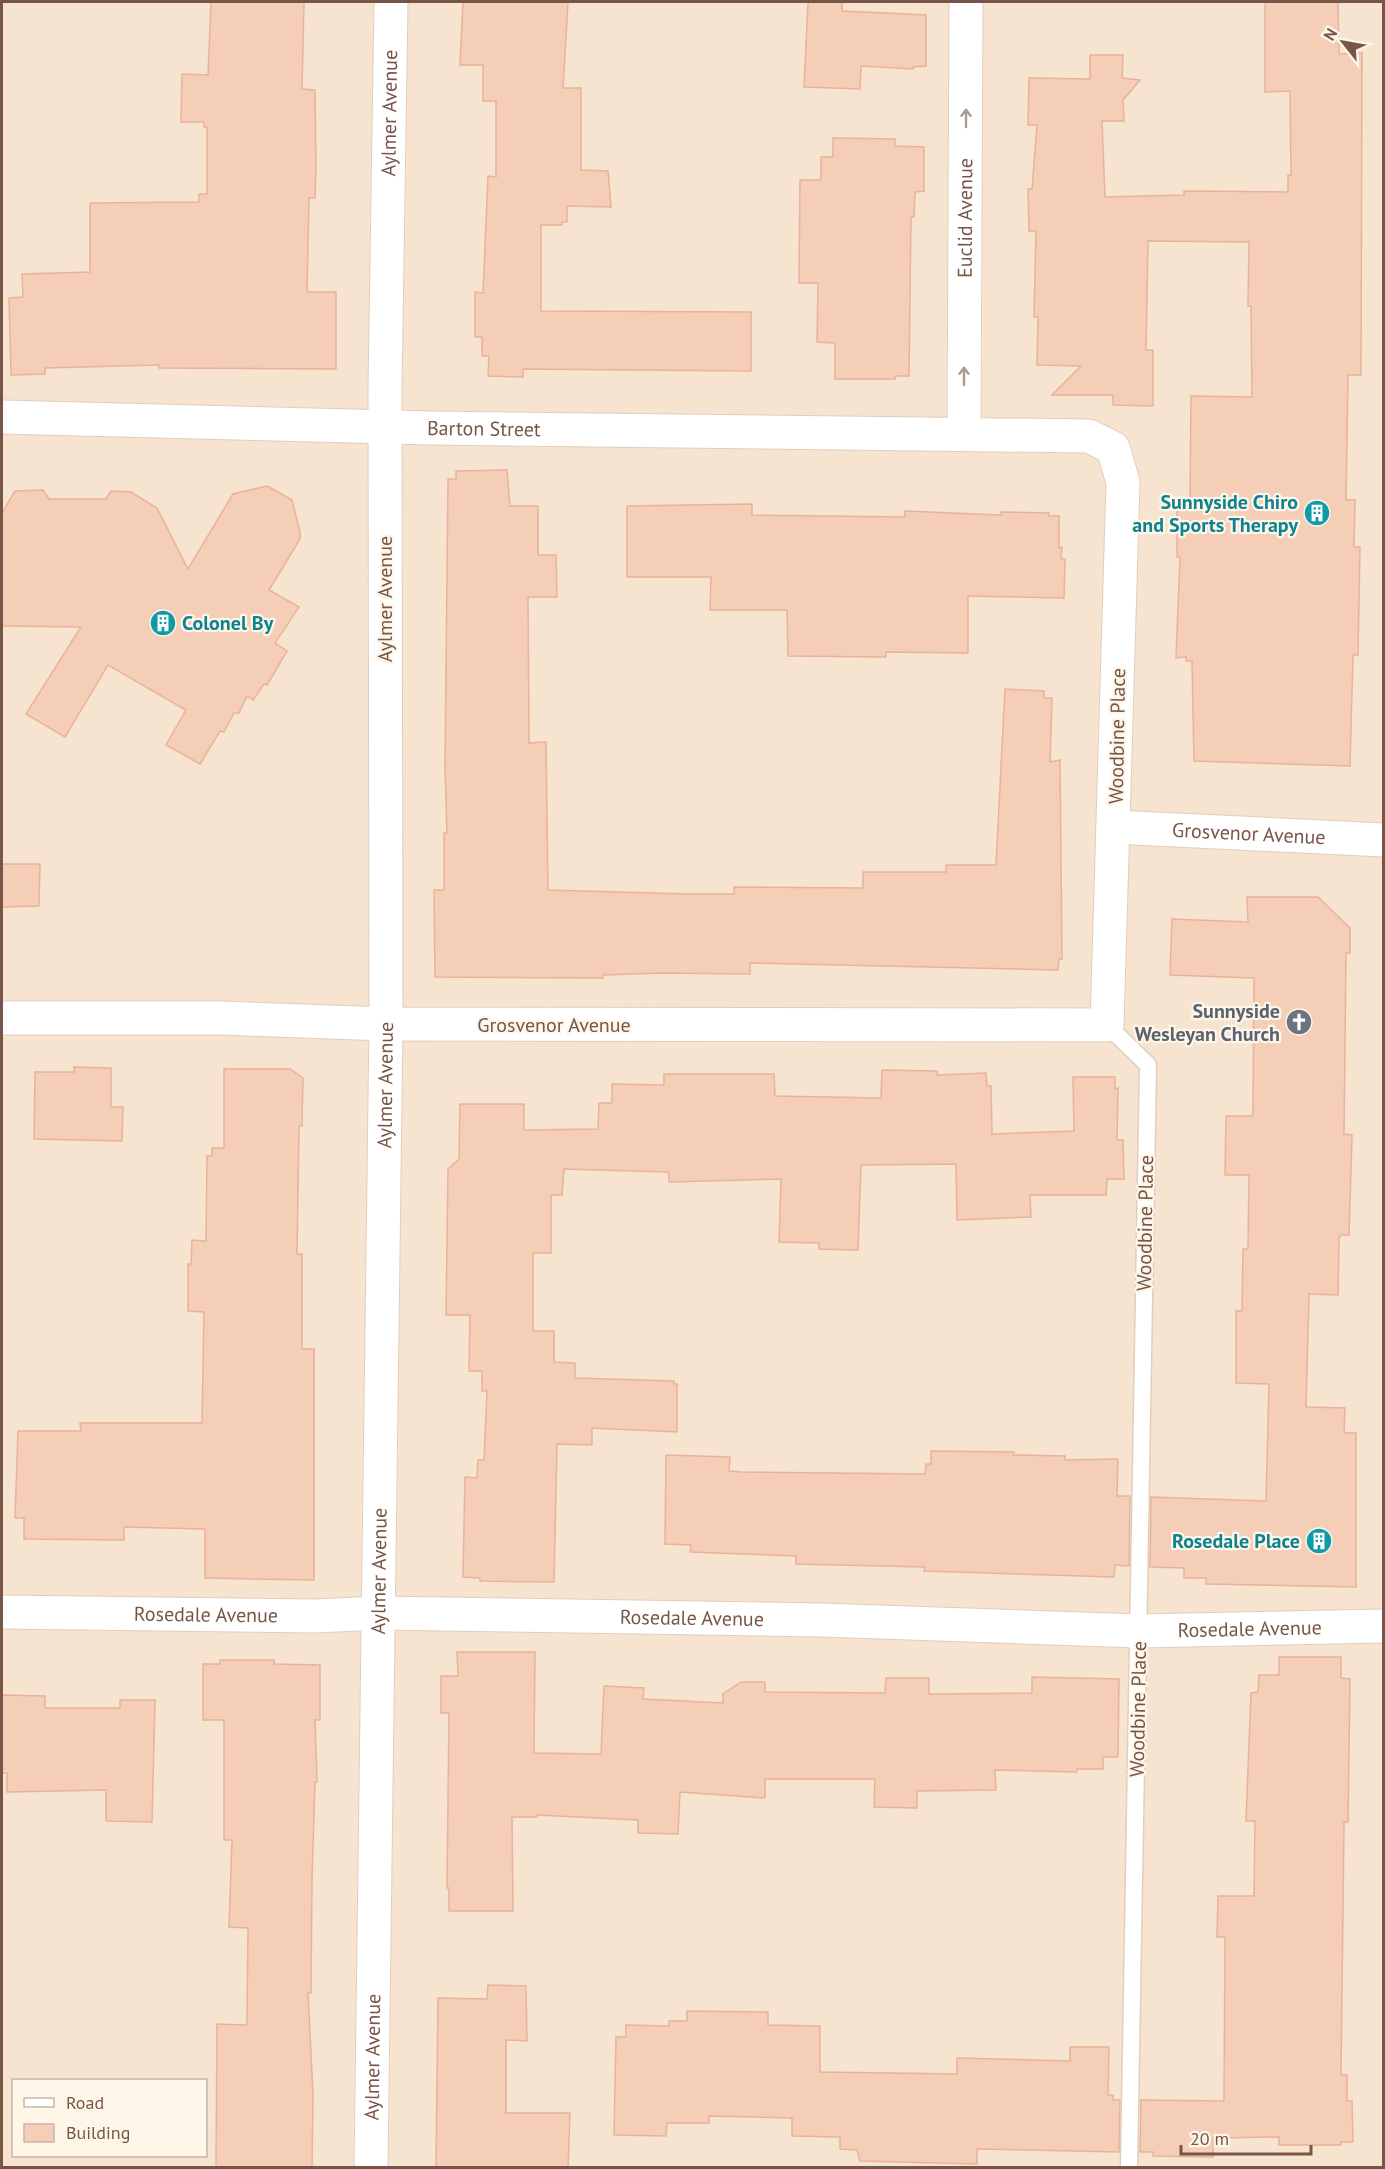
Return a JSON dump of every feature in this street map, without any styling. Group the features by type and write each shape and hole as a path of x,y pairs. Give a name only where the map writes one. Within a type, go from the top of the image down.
{"street":[{"name":"Aylmer Avenue","path":"371,2168 386,1024 386,426 391,2"},
{"name":"Euclid Avenue","path":"964,434 966,2"},
{"name":"Barton Street","path":"2,417 386,426 964,434"},
{"name":"Woodbine Place","path":"964,434 1089,436 1113,448 1123,482 1107,1025"},
{"name":"Grosvenor Avenue","path":"1114,827 1383,840"},
{"name":"Grosvenor Avenue","path":"2,1018 222,1018 386,1024 1107,1025"},
{"name":"Rosedale Avenue","path":"2,1612 821,1620 1139,1631 1383,1626"}],"lane":[{"name":"Woodbine Place","path":"1107,1025 1148,1065 1129,2168"}],"shaded area":[{"path":"2,2 1383,2 1383,2167 2,2168"}],"building":[{"path":"211,2 304,2 302,89 315,90 316,168 315,198 309,198 307,292 336,292 336,369 159,368 159,365 45,368 45,374 11,375 9,298 23,297 22,274 90,272 90,203 199,202 199,194 207,194 207,127 204,127 204,122 181,122 182,74 208,75"},
{"path":"463,2 568,2 563,88 581,88 581,170 608,171 611,207 567,206 567,222 562,222 562,225 541,225 541,311 751,312 751,371 523,369 523,377 488,376 489,356 482,356 482,337 475,337 475,292 483,293 488,176 496,177 496,101 483,101 483,65 460,65"},
{"path":"808,2 842,2 842,11 926,15 926,66 913,67 913,69 861,66 860,89 804,87"},
{"path":"1265,2 1338,2 1339,54 1362,53 1361,375 1348,375 1346,500 1355,500 1354,547 1360,547 1358,655 1353,655 1350,766 1194,761 1192,661 1186,661 1186,657 1176,658 1180,557 1177,557 1177,500 1190,500 1191,396 1252,397 1251,306 1248,306 1249,242 1148,241 1146,350 1153,350 1153,406 1113,405 1113,395 1052,395 1081,366 1037,365 1038,317 1034,317 1036,231 1029,231 1028,189 1032,189 1037,125 1028,125 1029,78 1090,79 1090,55 1123,55 1122,78 1140,80 1123,100 1124,121 1102,121 1105,197 1184,195 1184,191 1288,192 1288,175 1291,175 1290,91 1265,92"},
{"path":"833,138 895,139 895,146 924,147 924,191 915,192 914,217 911,217 909,376 896,376 895,379 835,379 835,343 817,342 818,283 799,283 800,180 821,180 821,157 833,157"},
{"path":"507,470 510,506 538,506 538,555 556,555 557,597 528,597 529,743 546,742 548,890 734,894 734,887 863,888 863,872 946,872 946,865 996,865 1005,689 1044,691 1044,698 1052,698 1050,762 1060,760 1062,959 1059,959 1058,970 750,963 750,974 661,973 603,975 603,978 435,977 434,890 444,890 444,833 447,833 445,767 448,479 456,479 456,471"},
{"name":"Colonel By","path":"267,486 292,500 300,532 300,539 269,590 299,607 275,643 287,651 267,685 264,684 253,700 247,696 239,713 234,713 224,732 220,731 200,764 166,745 186,710 108,665 65,737 26,714 81,627 2,626 2,513 15,491 43,490 49,499 106,499 111,491 131,492 157,508 188,569 233,494"},
{"path":"752,504 752,515 905,517 905,511 1001,515 1001,512 1049,513 1049,516 1059,516 1059,548 1062,547 1061,559 1065,559 1064,598 968,596 968,653 886,652 886,657 788,656 787,610 710,610 711,577 627,577 627,506"},
{"path":"2,864 40,864 39,906 2,907"},
{"path":"1247,897 1318,897 1350,928 1350,953 1346,953 1344,1134 1352,1135 1349,1235 1341,1235 1339,1238 1338,1295 1309,1294 1306,1407 1345,1408 1344,1433 1356,1433 1356,1587 1206,1584 1206,1578 1184,1578 1184,1568 1150,1567 1151,1497 1266,1501 1269,1384 1236,1383 1236,1311 1242,1311 1243,1249 1248,1249 1249,1175 1225,1175 1226,1116 1253,1116 1254,978 1170,975 1172,919 1248,922"},
{"path":"74,1067 111,1068 111,1107 123,1107 122,1141 34,1139 35,1072 74,1072"},
{"path":"224,1069 290,1069 303,1078 302,1126 299,1126 297,1254 302,1254 302,1349 314,1349 314,1580 205,1578 205,1529 124,1527 124,1540 24,1539 24,1518 15,1518 18,1431 81,1431 80,1423 202,1423 204,1312 188,1311 188,1264 191,1264 192,1240 206,1241 207,1156 212,1156 212,1148 224,1148"},
{"path":"882,1070 937,1071 937,1075 986,1073 987,1086 991,1086 992,1134 1074,1131 1073,1077 1115,1077 1115,1089 1118,1088 1117,1140 1123,1140 1124,1179 1107,1179 1106,1195 1030,1195 1031,1217 957,1220 956,1164 861,1165 858,1250 819,1249 819,1243 779,1242 781,1179 669,1182 669,1172 564,1169 562,1195 551,1195 551,1253 533,1253 533,1331 554,1331 554,1362 575,1363 575,1378 674,1381 674,1384 677,1384 677,1432 592,1428 592,1445 557,1444 554,1582 480,1581 480,1578 463,1577 465,1477 477,1478 478,1460 484,1460 487,1391 482,1391 482,1371 469,1371 470,1315 446,1315 448,1169 459,1159 460,1104 524,1104 524,1130 598,1129 599,1103 612,1103 612,1084 664,1085 664,1074 774,1074 775,1096 881,1098"},
{"path":"931,1451 1014,1452 1013,1455 1065,1456 1065,1460 1118,1459 1117,1496 1130,1496 1129,1566 1115,1565 1114,1577 924,1571 925,1567 796,1564 796,1556 690,1552 691,1545 665,1544 666,1455 730,1457 729,1471 742,1472 925,1474 926,1464 931,1464"},
{"path":"457,1652 535,1652 534,1753 601,1754 604,1686 644,1688 643,1699 723,1703 723,1694 741,1682 765,1682 765,1692 885,1693 886,1678 929,1678 929,1694 1032,1693 1032,1677 1119,1679 1118,1757 1103,1757 1103,1769 1077,1769 1077,1772 995,1770 996,1790 917,1791 917,1808 874,1807 875,1779 765,1779 765,1798 680,1792 678,1834 638,1833 638,1820 537,1815 537,1817 512,1817 513,1911 449,1911 449,1888 447,1888 449,1713 441,1713 441,1676 458,1676"},
{"path":"1279,1657 1341,1657 1341,1678 1350,1679 1348,1822 1344,1822 1341,2075 1347,2075 1347,2101 1352,2101 1353,2142 1341,2142 1341,2145 1279,2145 1279,2137 1213,2138 1213,2157 1153,2156 1153,2152 1140,2152 1141,2100 1224,2101 1225,1937 1217,1937 1218,1896 1254,1896 1255,1821 1246,1821 1251,1693 1258,1692 1259,1675 1279,1675"},
{"path":"220,1660 274,1660 274,1664 320,1665 320,1720 315,1720 317,1782 315,1782 312,1879 311,1993 308,1993 313,2094 312,2167 216,2168 217,2024 246,2025 247,2022 248,1928 229,1927 232,1840 224,1840 224,1720 203,1720 203,1664 220,1664"},
{"path":"2,1695 45,1696 45,1708 120,1708 120,1700 155,1700 152,1822 106,1821 106,1790 7,1792 7,1773 2,1773"},
{"path":"488,1985 526,1986 527,2041 506,2040 506,2113 570,2113 568,2168 436,2168 438,1998 487,1999"},
{"path":"687,2011 768,2012 768,2025 820,2026 820,2072 957,2074 957,2058 1070,2061 1070,2047 1109,2047 1108,2095 1113,2095 1113,2100 1120,2100 1119,2152 977,2149 977,2164 860,2161 857,2150 840,2149 840,2137 792,2136 792,2118 709,2116 709,2123 667,2123 666,2136 614,2135 616,2037 626,2037 626,2025 669,2026 669,2021 687,2021"}],"place":[{"name":"Sunnyside Chiro and Sports Therapy","path":"1317,513"},
{"name":"Colonel By","path":"163,623"},
{"name":"Sunnyside Wesleyan Church","path":"1299,1022"},
{"name":"Rosedale Place","path":"1319,1541"}]}
